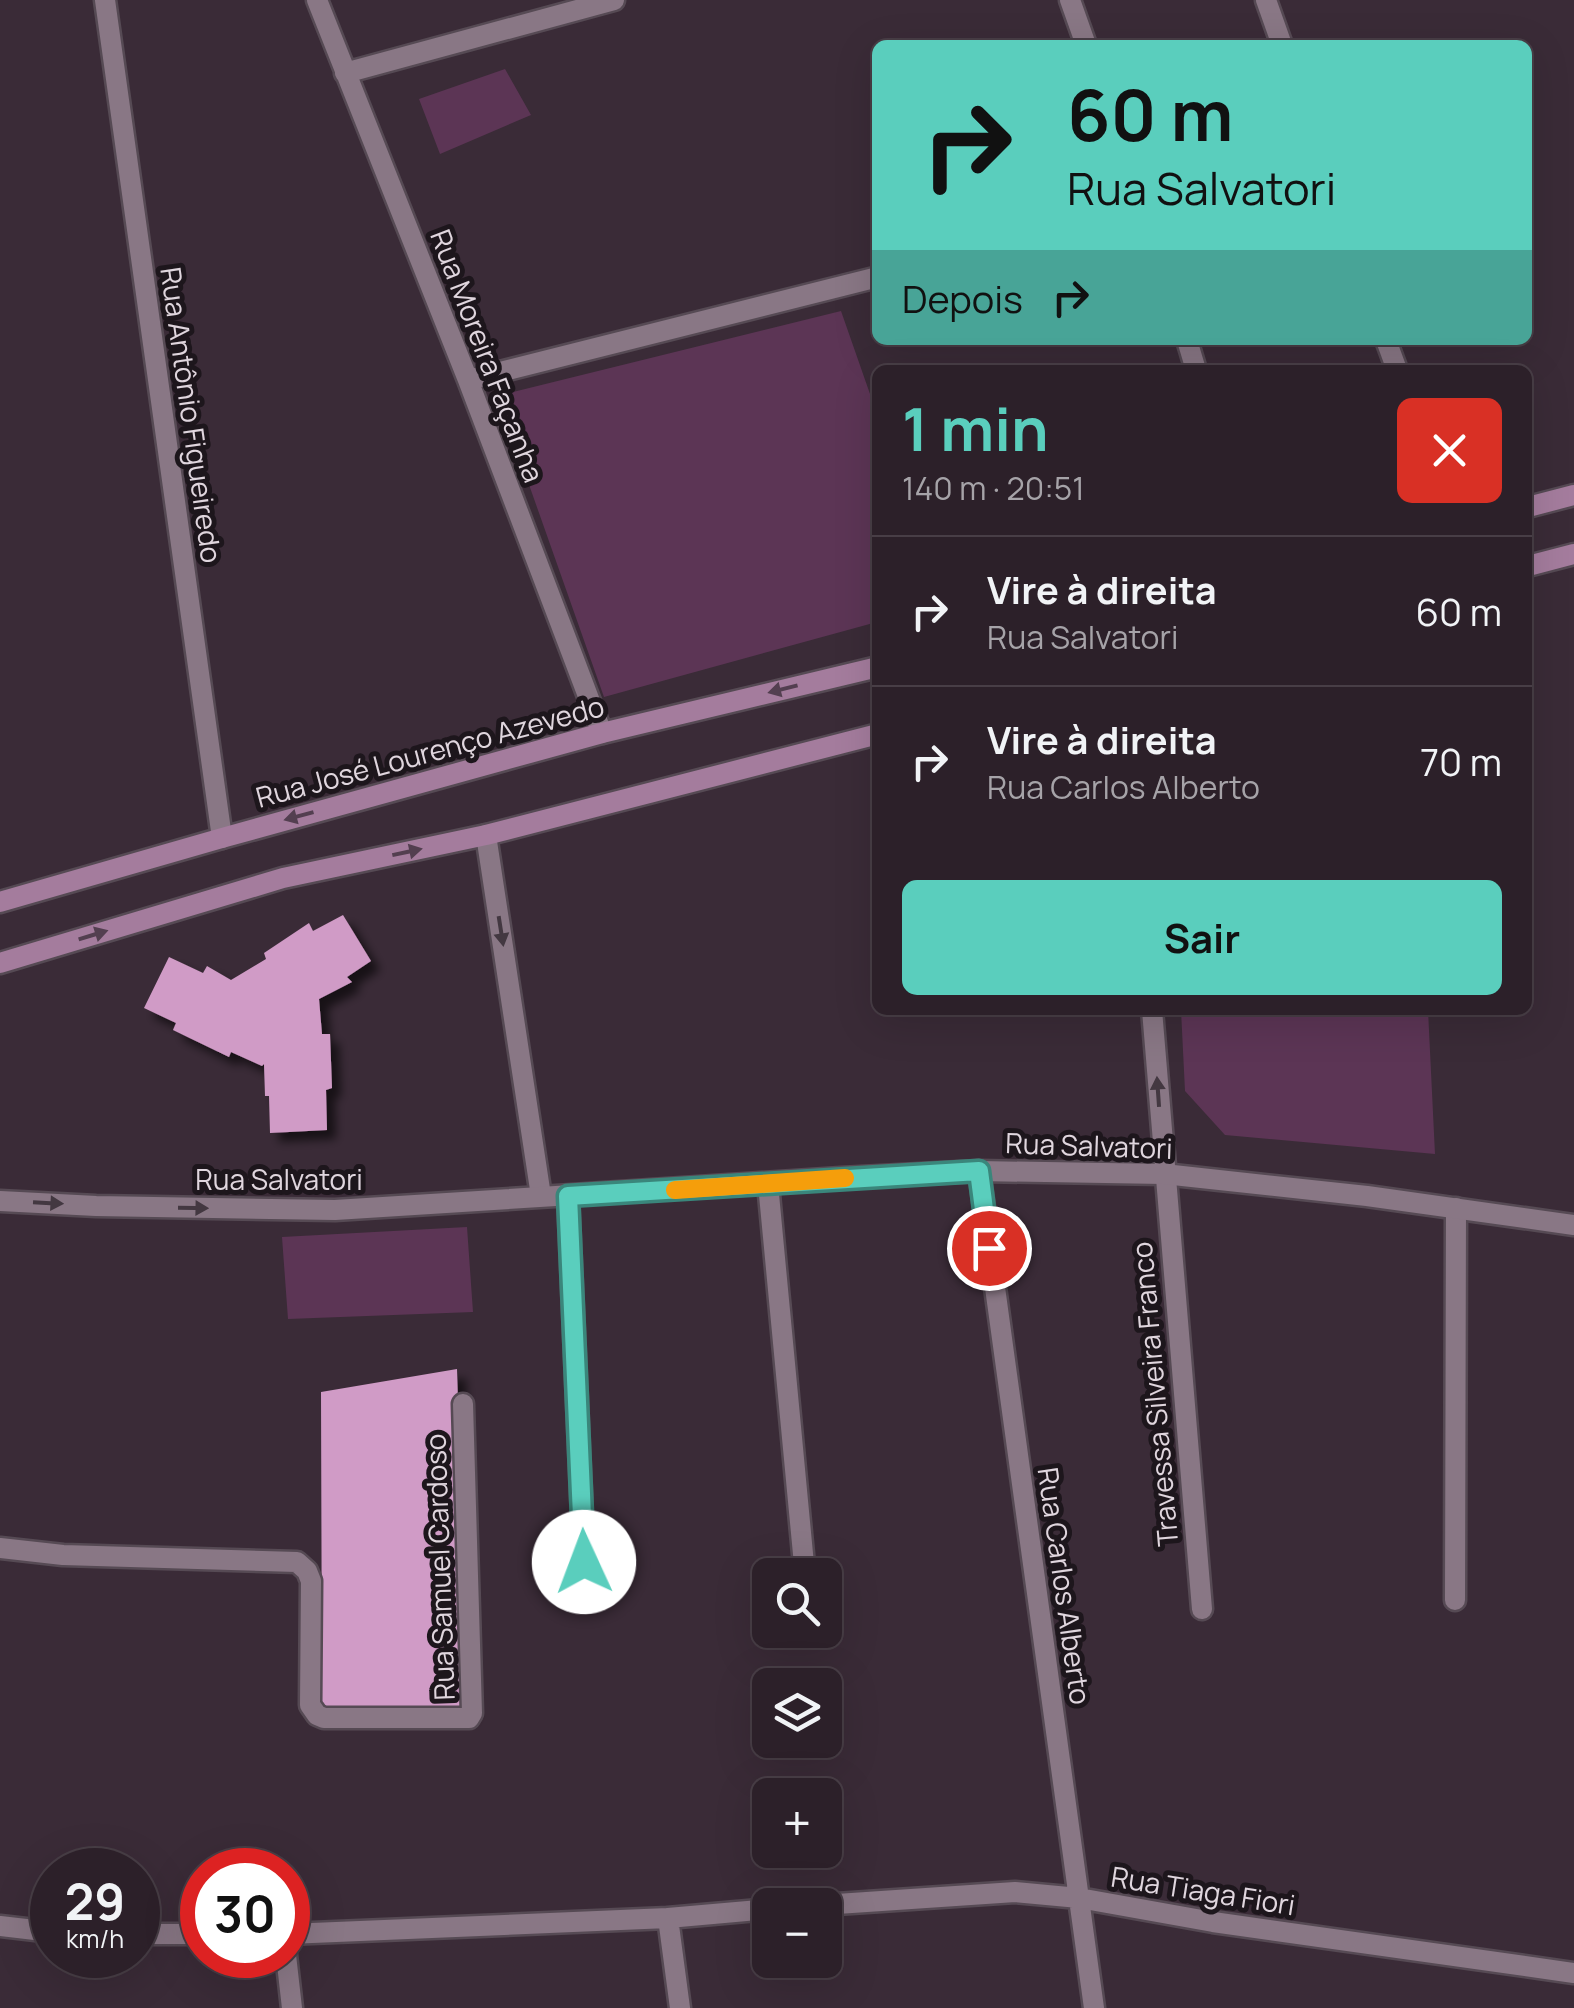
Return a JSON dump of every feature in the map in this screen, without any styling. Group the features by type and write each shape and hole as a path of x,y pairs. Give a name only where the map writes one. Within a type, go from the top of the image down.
{"main road":[{"path":"1532,506 1574,495"},
{"path":"1532,565 1574,554"},
{"name":"Rua José Lourenço Azevedo","path":"0,902 602,733 872,668"},
{"path":"0,963 283,878 486,834 872,736"}],"street":[{"name":"Rua Antônio Figueiredo","path":"105,0 222,838"},
{"name":"Rua Moreira Façanha","path":"317,0 468,380 602,733"},
{"path":"344,72 614,0"},
{"path":"1070,0 1084,40"},
{"path":"1266,0 1280,40"},
{"path":"468,380 872,279"},
{"path":"486,834 541,1196"},
{"name":"Travessa Silveira Franco","path":"1152,1015 1202,1609"},
{"name":"Rua Salvatori","path":"0,1200 96,1206 335,1210 979,1171 1164,1174 1367,1196 1574,1225"},
{"name":"Rua Carlos Alberto","path":"979,1171 1094,2008"},
{"path":"768,1184 803,1558"},
{"path":"568,1196 584,1562"},
{"path":"1455,1600 1456,1208"},
{"name":"Rua Samuel Cardoso","path":"0,1548 297,1562 312,1581 310,1706 317,1714 324,1718 469,1718 472,1713 463,1404"},
{"name":"Rua Tiaga Fiori","path":"842,1903 1014,1892 1079,1898 1213,1922 1574,1973"},
{"path":"310,1933 668,1918 752,1911"},
{"path":"668,1918 680,2008"},
{"path":"0,1926 30,1929"},
{"path":"289,1978 292,2008"}],"shaded area":[{"path":"505,69 531,115 440,154 419,99"},
{"path":"841,311 872,400 872,623 604,697 497,394"},
{"path":"1181,1015 1428,1015 1435,1154 1225,1135 1185,1091"},
{"path":"467,1227 473,1312 288,1319 282,1237"}],"building":[{"path":"343,915 371,961 347,977 352,982 319,999 322,1034 330,1034 332,1088 326,1090 327,1130 270,1133 264,1064 231,1052 229,1057 173,1030 176,1023 144,1008 169,957 203,973 207,966 231,980 266,959 264,953 309,923 313,931"},
{"path":"457,1369 467,1712 322,1707 321,1392"}],"slow traffic":[{"path":"675,1190 845,1178"}],"route":[{"path":"584,1562 568,1196 979,1171 989,1248"}]}
